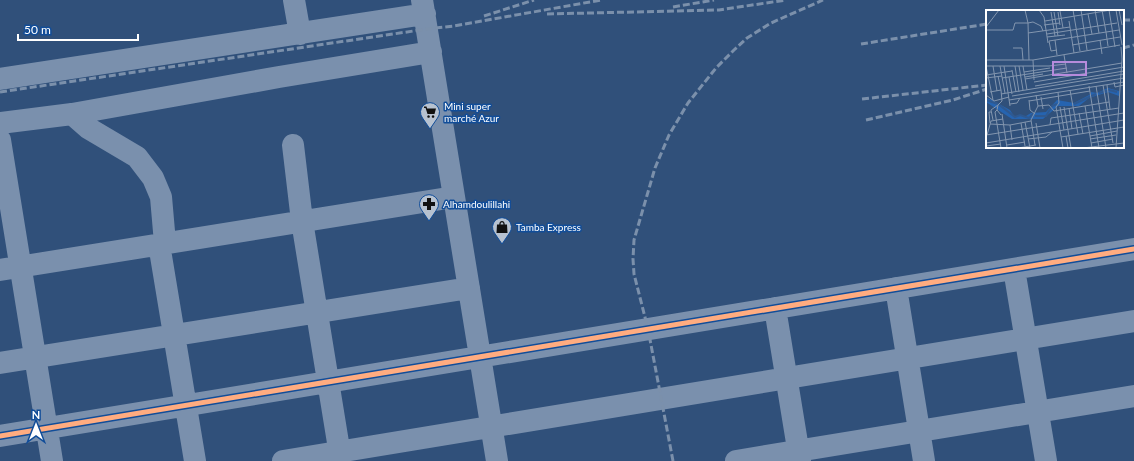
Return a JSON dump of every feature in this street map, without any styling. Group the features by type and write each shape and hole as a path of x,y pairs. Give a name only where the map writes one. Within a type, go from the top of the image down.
{"street":[{"path":"294,0 300,34"},
{"path":"0,79 300,34 423,7 497,461"},
{"path":"0,123 72,114 430,52"},
{"path":"72,114 88,128 137,157 153,178 161,197 162,244 174,335 195,461"},
{"path":"0,140 10,268 36,358 52,461"},
{"path":"293,145 302,221 341,456"},
{"path":"10,268 454,197"},
{"path":"0,436 1134,249"},
{"path":"1014,269 1046,461"},
{"path":"0,363 469,288"},
{"path":"896,288 924,461"},
{"path":"775,308 799,456"},
{"path":"283,461 341,456 492,426 1134,321"},
{"path":"736,461 799,456 919,431 1134,396"}],"railway":[{"path":"484,16 534,0"},
{"path":"0,92 454,26 601,0"},
{"path":"673,7 714,0"},
{"path":"547,14 719,10 786,0"},
{"path":"673,461 648,329 634,274 633,259 634,240 655,168 669,135 688,103 716,68 747,38 771,23 823,0"},
{"path":"1124,20 1134,20"},
{"path":"861,44 986,24"},
{"path":"1124,48 1134,45"},
{"path":"862,99 986,85"},
{"path":"866,120 953,100 986,89"}],"cycle path":[{"path":"0,436 1134,249"}],"place":[{"name":"Mini super marché Azur","path":"430,129"},
{"name":"Alhamdoulillahi","path":"429,221"},
{"name":"Tamba Express","path":"502,244"}]}
